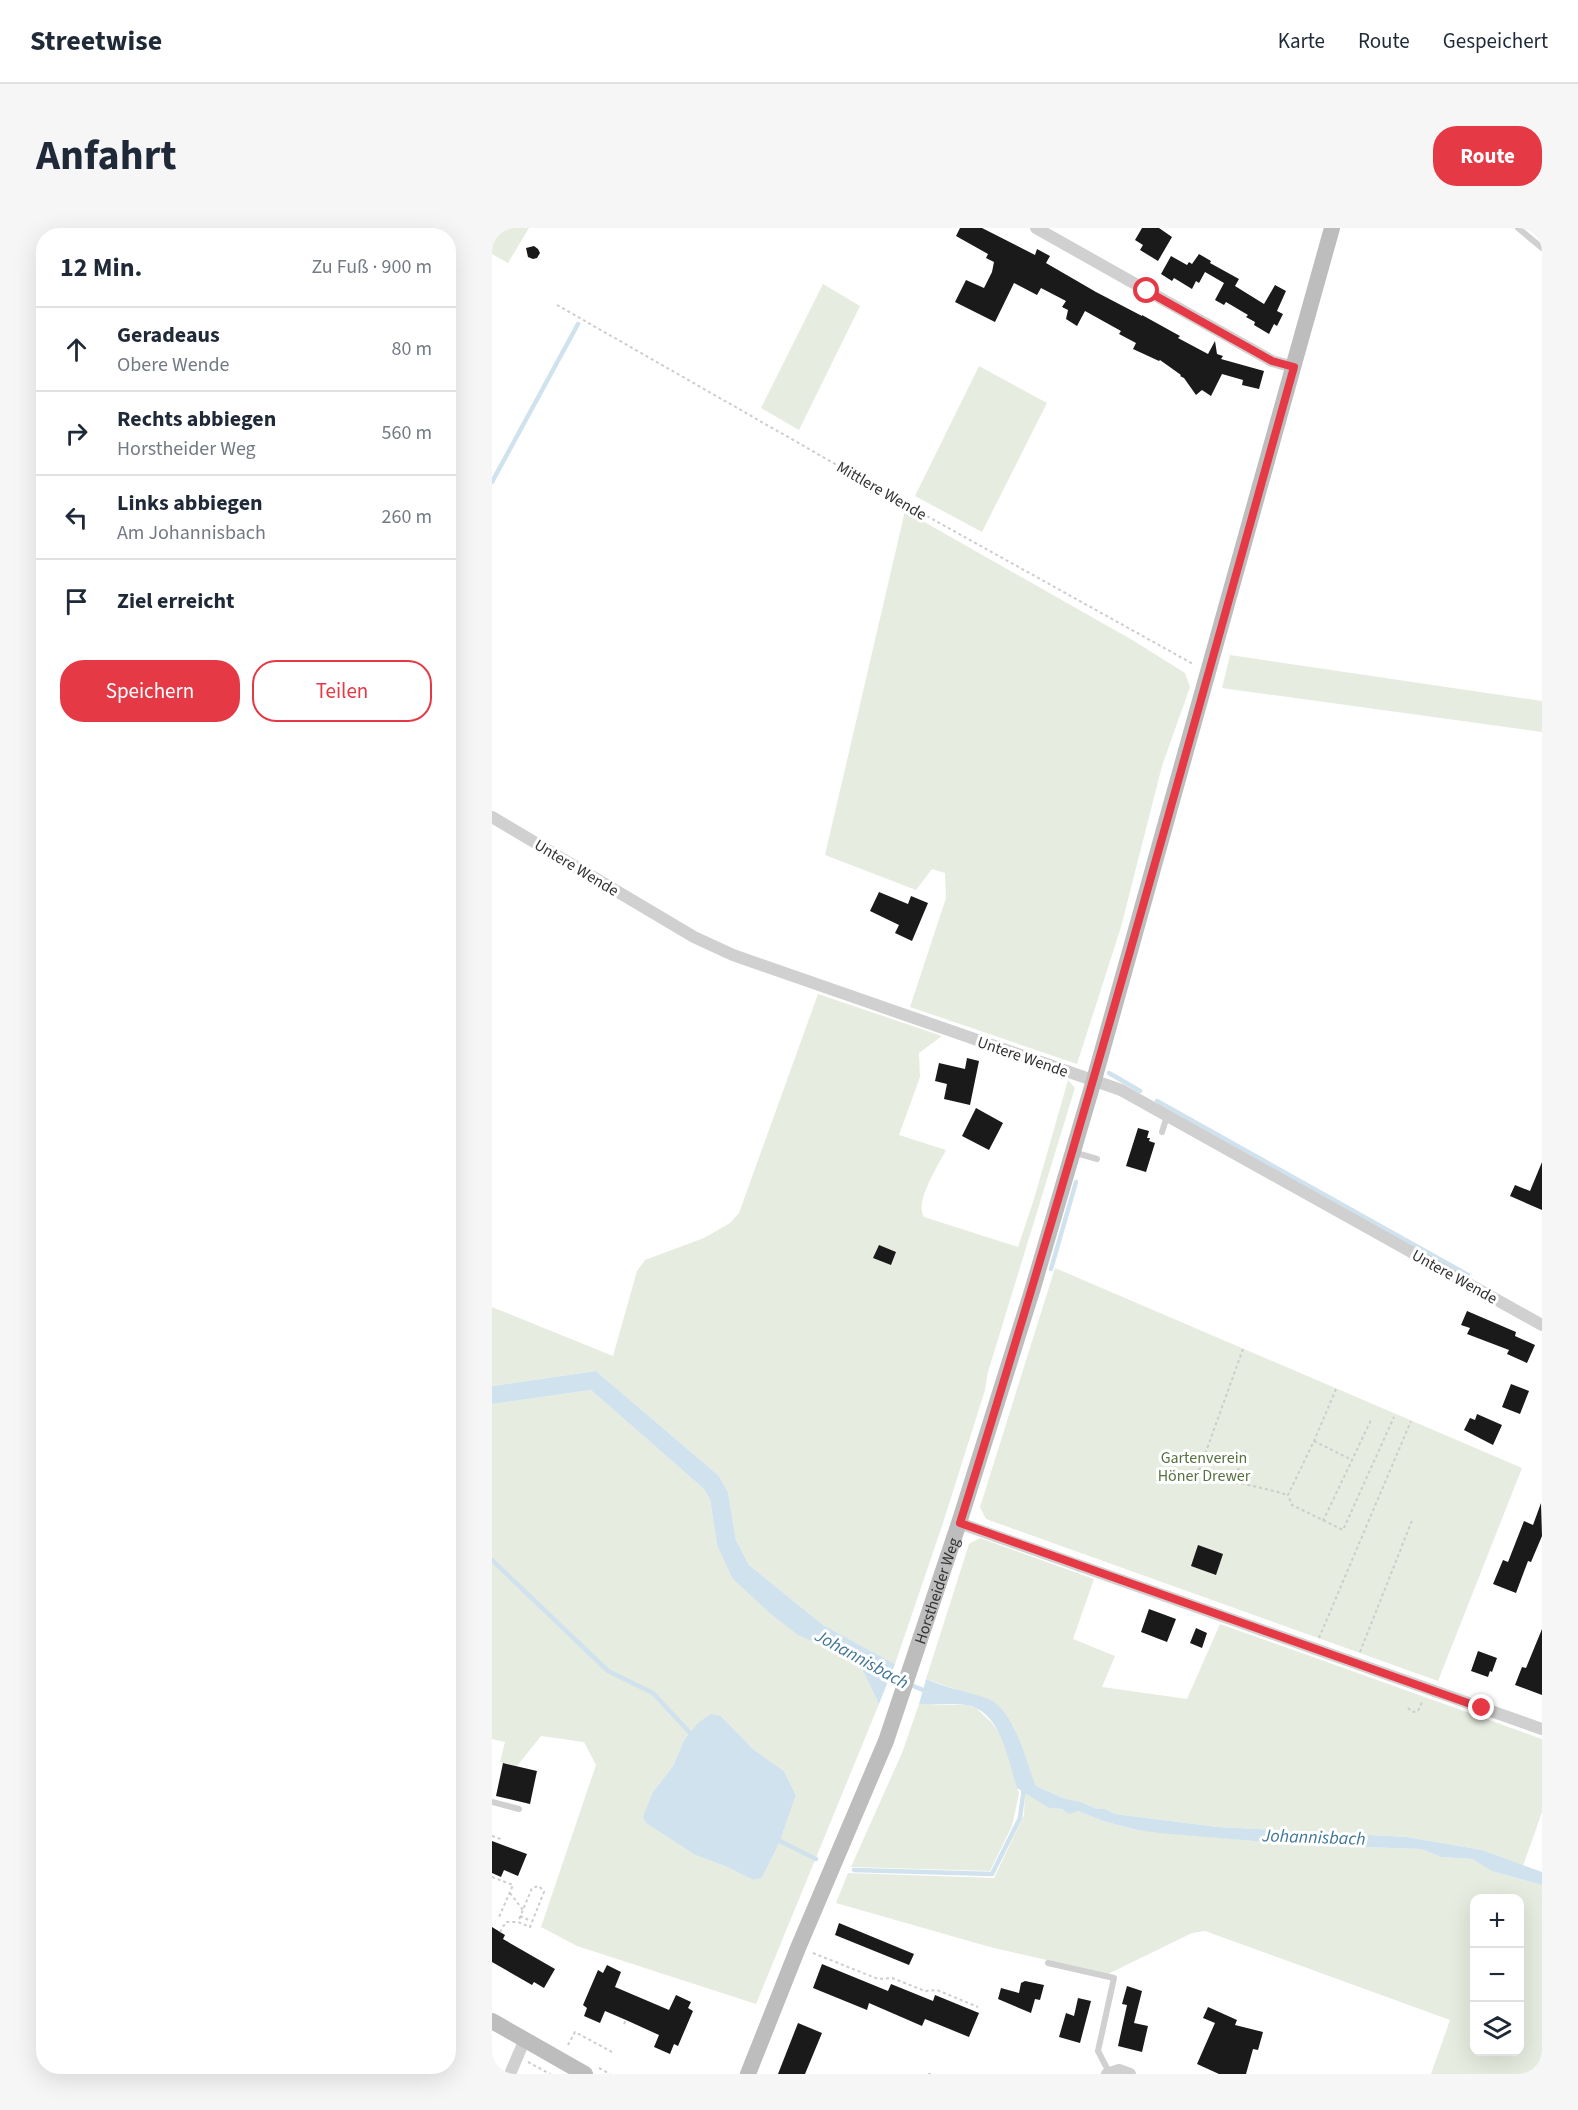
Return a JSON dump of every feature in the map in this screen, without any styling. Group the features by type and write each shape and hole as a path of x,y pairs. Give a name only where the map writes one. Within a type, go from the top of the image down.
{"street":[{"path":"1037,228 1272,361 1294,367"},
{"name":"Horstheider Weg","path":"748,2074 798,1948 879,1759 960,1523 1094,1080 1332,228"},
{"name":"Untere Wende","path":"492,817 694,937 733,955 1121,1090 1542,1325"},
{"path":"960,1523 1542,1729"},
{"path":"492,2021 585,2074"},
{"path":"510,2074 525,2039"},
{"path":"1108,2073 1119,2070 1130,2074"}],"lane":[{"path":"1518,228 1542,248"},
{"path":"1162,1132 1168,1116"},
{"path":"1073,1151 1097,1159"},
{"path":"492,1802 519,1809"},
{"path":"1048,1963 1114,1978 1098,2051 1108,2073"}],"path":[{"name":"Mittlere Wende","path":"557,304 907,505 1195,665 1210,669"},
{"path":"1243,1348 1199,1471 1288,1495"},
{"path":"1336,1389 1288,1495 1292,1505 1323,1521 1343,1530 1394,1417"},
{"path":"1323,1521 1371,1420"},
{"path":"1315,1649 1411,1421"},
{"path":"1314,1440 1353,1460"},
{"path":"1233,1482 1246,1451"},
{"path":"1355,1663 1413,1518"},
{"path":"1408,1708 1412,1712 1418,1711 1423,1702"},
{"path":"492,1836 502,1840"},
{"path":"492,1876 513,1885 499,1917"},
{"path":"500,1932 506,1922 518,1922 530,1927 544,1892 539,1886 532,1887 518,1922"},
{"path":"510,1892 523,1910"},
{"path":"520,1916 532,1921"},
{"path":"813,1953 878,1980 892,1978 925,1991 937,1989 978,2007"},
{"path":"570,2040 575,2032 612,2052"}],"green space":[{"path":"492,228 529,228 508,263 492,254"},
{"path":"823,284 860,306 799,430 761,408"},
{"path":"979,366 1047,403 982,532 915,496"},
{"path":"905,511 1134,641 1185,673 1190,687 1162,766 1121,927 1077,1064 910,1007 946,898 945,873 932,869 916,890 825,855"},
{"path":"1230,655 1542,701 1542,732 1222,688"},
{"path":"818,994 942,1036 919,1053 920,1077 899,1135 946,1150 924,1193 922,1210 924,1217 1018,1247 1068,1080 1075,1088 988,1372 985,1390 895,1664 823,1625 749,1565 736,1540 728,1492 719,1476 596,1371 492,1386 492,1307 613,1356 637,1271 645,1260 704,1238 730,1223 739,1213"},
{"name":"Gartenverein Höner Drewer","path":"1055,1268 1522,1468 1438,1681 986,1519 980,1507"},
{"path":"591,1390 704,1489 710,1499 717,1545 812,1641 836,1651 862,1669 879,1704 756,2004 577,1946 541,1927 596,1765 584,1742 541,1736 517,1766 500,1762 505,1742 492,1739 492,1404","holes":["721,1716 753,1749 784,1771 796,1795 780,1841 762,1878 753,1880 695,1855 646,1823 653,1792 673,1766 684,1740 690,1733"]},
{"path":"980,1538 1094,1579 1073,1639 1115,1656 1102,1687 1187,1699 1220,1624 1542,1739 1542,1812 1523,1866 1482,1850 1407,1837 1218,1827 1115,1814 1105,1809 1097,1809 1063,1798 1036,1786 1014,1728 1006,1715 967,1693 926,1679 969,1544"},
{"path":"919,1704 966,1705 976,1708 992,1723 1003,1739 1019,1794 1012,1826 990,1871 851,1867 902,1753"},
{"path":"1025,1792 1049,1808 1078,1811 1103,1821 1137,1830 1300,1845 1421,1849 1441,1857 1472,1859 1493,1871 1542,1885 1542,2074 1431,2074 1450,2020 1205,1931 1192,1933 1108,1974 990,1947 836,1903 848,1873 994,1878 1024,1815"}],"water":[{"path":"596,1371 719,1476 728,1492 736,1540 749,1565 823,1625 895,1664 879,1704 862,1669 836,1651 798,1635 733,1579 717,1545 710,1499 704,1489 591,1390 492,1404 492,1386"},
{"path":"926,1679 988,1699 997,1705 1012,1724 1036,1786 1063,1798 1097,1809 1105,1809 1115,1814 1218,1827 1407,1837 1482,1850 1542,1872 1542,1885 1492,1871 1472,1859 1441,1857 1421,1849 1300,1845 1160,1833 1137,1830 1103,1821 1078,1811 1069,1814 1062,1809 1049,1808 1017,1788 1001,1738 987,1716 978,1709 966,1705 919,1704"},
{"path":"711,1714 721,1716 753,1749 784,1771 796,1795 780,1841 762,1878 753,1880 695,1855 646,1823 643,1817 653,1792 673,1766 684,1740 698,1723"}],"building":[{"path":"960,228 982,228 1035,255 1037,249 1050,256 1046,263 1180,336 1178,338 1208,354 1215,341 1217,354 1223,356 1221,359 1264,371 1259,389 1242,385 1243,380 1222,374 1211,396 1202,390 1196,395 1181,375 1160,360 1133,349 1136,343 1119,334 1121,331 1085,311 1077,326 1066,319 1068,310 1062,307 1066,301 1041,288 1037,295 1014,283 995,322 955,302 966,280 984,288 994,262 986,258 988,254 956,236"},
{"path":"1142,228 1159,228 1172,237 1158,261 1140,250 1143,245 1135,240"},
{"path":"534,246 540,253 537,258 533,259 528,257 526,248"},
{"path":"1199,254 1211,261 1210,263 1239,279 1235,286 1264,304 1275,285 1286,291 1277,311 1283,314 1277,326 1274,324 1269,334 1254,325 1255,322 1246,317 1248,315 1226,302 1224,305 1215,300 1224,283 1205,272 1199,283 1196,281 1192,289 1174,278 1172,281 1161,274 1171,256 1187,265 1189,262 1192,264"},
{"path":"879,892 908,904 911,896 928,903 912,941 895,933 899,925 870,911"},
{"path":"967,1058 979,1061 970,1105 944,1099 947,1084 935,1081 939,1063 965,1069"},
{"path":"976,1108 1003,1123 989,1150 962,1136"},
{"path":"1138,1128 1149,1131 1147,1138 1155,1143 1146,1172 1126,1166"},
{"path":"1542,1162 1542,1210 1510,1196 1515,1185 1530,1191"},
{"path":"879,1245 896,1252 891,1265 873,1258"},
{"path":"1467,1311 1516,1332 1515,1336 1535,1345 1527,1363 1507,1354 1509,1350 1467,1334 1470,1328 1461,1325"},
{"path":"1511,1384 1529,1391 1520,1414 1502,1407"},
{"path":"1477,1414 1502,1425 1493,1445 1464,1430 1470,1418 1475,1420"},
{"path":"1541,1503 1542,1536 1531,1562 1528,1561 1516,1593 1493,1584 1503,1560 1508,1562 1524,1521 1533,1525"},
{"path":"1198,1545 1223,1554 1216,1575 1191,1566"},
{"path":"1149,1609 1176,1619 1167,1642 1141,1632"},
{"path":"1196,1628 1207,1633 1202,1648 1190,1643"},
{"path":"1542,1629 1542,1695 1515,1685 1522,1667 1526,1668"},
{"path":"1478,1651 1497,1658 1488,1677 1471,1671"},
{"path":"503,1763 537,1771 530,1804 496,1796"},
{"path":"492,1841 527,1854 518,1876 504,1870 501,1877 492,1873"},
{"path":"839,1923 914,1954 909,1965 835,1935"},
{"path":"492,1927 505,1935 503,1939 555,1969 544,1988 534,1982 532,1985 492,1962"},
{"path":"822,1964 888,1991 891,1984 933,2001 935,1995 979,2013 969,2037 925,2019 922,2026 869,2003 867,2010 813,1988"},
{"path":"607,1965 621,1972 615,1987 669,2010 676,1995 691,2002 688,2008 693,2011 678,2046 674,2044 670,2054 654,2047 659,2035 626,2020 605,2011 600,2023 584,2016 587,2008 583,2005 598,1970 603,1973"},
{"path":"1025,1981 1044,1985 1040,2000 1035,1999 1031,2013 998,1999 1001,1988 1019,1993 1021,1983"},
{"path":"1127,1986 1142,1991 1134,2023 1148,2026 1142,2052 1118,2046 1127,2005 1122,2004"},
{"path":"1078,1998 1091,2001 1080,2043 1059,2037 1066,2013 1074,2016"},
{"path":"1208,2007 1237,2020 1235,2025 1263,2032 1258,2050 1253,2049 1246,2074 1219,2074 1197,2064 1215,2023 1203,2018"},
{"path":"798,2023 822,2033 805,2074 778,2074"}],"waterway":[{"path":"492,482 578,324"},
{"path":"1109,1073 1140,1091"},
{"path":"1157,1101 1468,1275"},
{"path":"1051,1269 1076,1182"},
{"path":"492,1560 608,1671 653,1693 693,1736"},
{"name":"Johannisbach","path":"886,1675 928,1692"},
{"path":"854,1870 992,1874 1020,1818 1024,1787"},
{"path":"778,1837 780,1841 816,1859"}],"route":[{"path":"1147,291 1272,361 1294,367 1094,1080 960,1523 1482,1708"}]}
